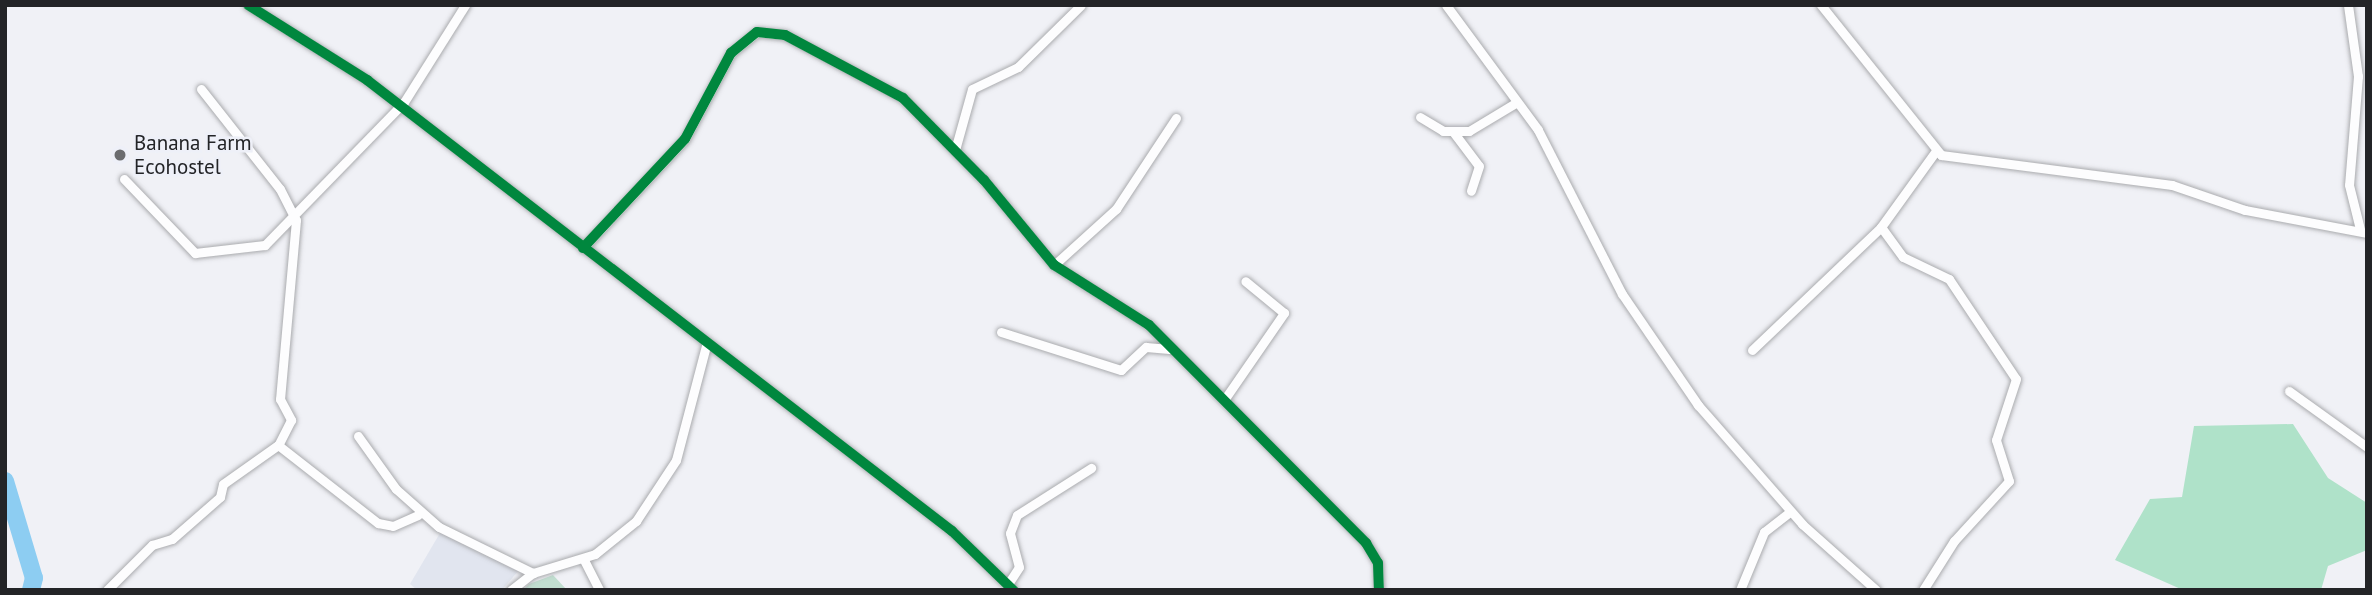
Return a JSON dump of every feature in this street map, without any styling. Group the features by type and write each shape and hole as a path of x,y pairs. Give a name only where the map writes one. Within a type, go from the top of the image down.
{"street":[{"path":"248,5 329,53 708,342 952,531 1010,587 1018,567 1010,534 1017,515 1091,468"},
{"path":"124,179 195,253 262,246 296,220 360,142 400,107 465,5"},
{"path":"955,150 972,89 1018,67 1081,5"},
{"path":"1446,5 1548,146 1646,334 1790,512 1877,590"},
{"path":"1821,5 1935,152 2020,169 2172,186 2263,215 2363,231 2348,177 2358,65 2348,5"},
{"path":"583,248 685,139 720,65 757,32 785,35 893,91 955,150 1054,265 1140,318 1366,543 1378,563 1379,590"},
{"path":"2358,65 2367,57"},
{"path":"107,590 152,545 172,539 220,497 223,484 278,445 291,420 280,399 296,220 280,189 201,89"},
{"path":"1454,133 1485,124 1517,102"},
{"path":"1420,117 1454,133 1479,166 1471,191"},
{"path":"1054,265 1116,209 1176,118"},
{"path":"1752,350 1881,227 1935,152"},
{"path":"1881,227 1903,257 1949,279 2016,379 1996,440 2009,481 1954,541 1923,590"},
{"path":"1224,400 1284,313 1245,281"},
{"path":"1001,332 1121,370 1146,347 1169,349"},
{"path":"511,590 533,573 584,560 636,521 671,470 708,342"},
{"path":"2289,391 2367,447"},
{"path":"358,436 396,489 439,527 533,573"},
{"path":"278,445 377,523 393,526 418,515"},
{"path":"1740,590 1764,532 1790,512"},
{"path":"584,560 599,590"}],"shaded area":[{"path":"440,533 519,570 502,590 417,590 410,584"}],"green space":[{"path":"2293,424 2328,478 2367,503 2367,550 2328,566 2321,590 2183,590 2115,560 2150,499 2182,497 2194,426"},
{"path":"553,575 567,590 523,590 529,584"}],"waterway":[{"path":"5,481 34,578 31,590"}],"cycle path":[{"path":"248,5 367,80 952,531 1013,590"},
{"path":"583,248 685,139 731,53 757,32 785,35 903,98 984,180 1054,265 1149,325 1366,543 1378,563 1379,590"}],"place":[{"name":"Banana Farm Ecohostel","path":"120,155"}]}
